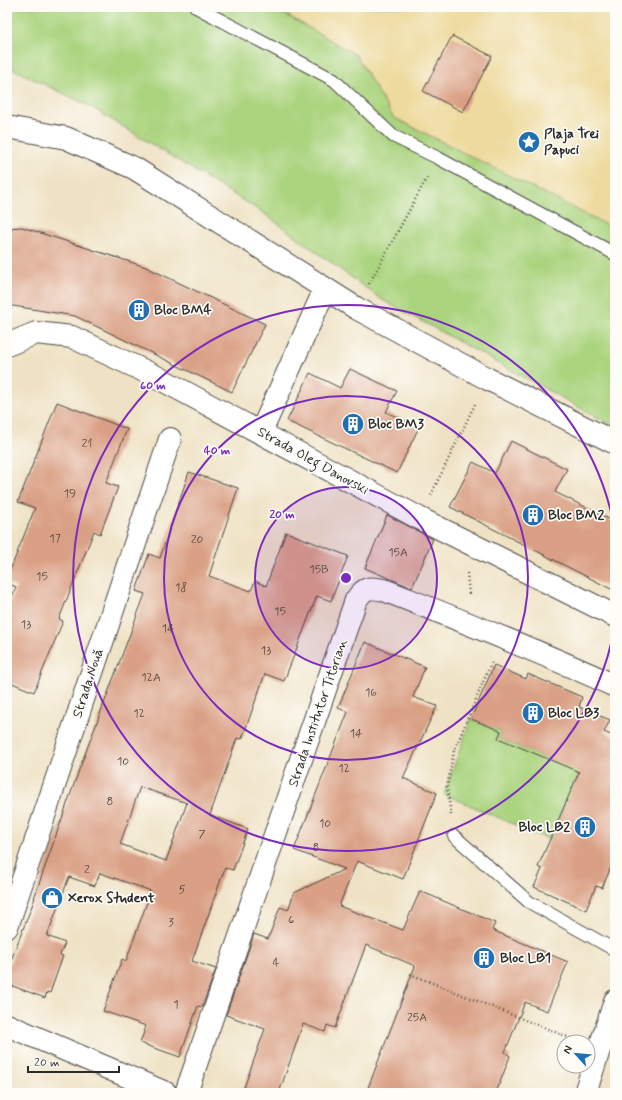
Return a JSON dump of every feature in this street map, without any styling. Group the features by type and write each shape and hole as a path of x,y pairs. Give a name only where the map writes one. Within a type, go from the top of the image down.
{"street":[{"path":"7,127 66,138 134,168 356,308 488,379 615,443"},
{"path":"261,432 325,289"},
{"name":"Strada Oleg Danovski","path":"7,345 36,333 72,337 153,375 419,518 615,616"},
{"name":"Strada Nouă","path":"7,927 170,439"},
{"name":"Strada Institutor Titorian","path":"186,1093 356,600 362,592 372,588 384,590 502,636 615,686"},
{"path":"584,1093 615,1002"},
{"path":"7,1025 166,1093"}],"lane":[{"path":"196,7 334,80 393,136 438,158 615,254"},
{"path":"454,836 529,902 615,950"}],"path":[{"path":"356,308 438,158"},
{"path":"419,518 488,379"},
{"path":"465,541 471,624"},
{"path":"454,836 447,787 454,751 502,636"},
{"path":"410,974 561,1034"}],"green space":[{"path":"7,7 272,7 356,55 393,117 615,229 615,427 381,299 262,212 91,107 7,66"},
{"path":"471,719 501,731 498,738 557,763 561,757 589,769 562,811 550,840 444,794"}],"sand":[{"name":"Plaja Trei Papuci","path":"273,7 615,7 615,229 393,117 356,55"}],"building":[{"path":"452,36 492,56 463,112 423,91"},
{"name":"Bloc BM4","path":"22,227 146,267 265,324 232,392 75,316 7,305 7,228"},
{"name":"Bloc BM3","path":"350,369 397,391 386,412 419,427 397,473 287,421 310,373 340,388"},
{"path":"57,402 127,429 106,483 118,487 100,534 94,531 59,619 63,621 34,692 7,681 7,609 16,587 7,583 7,578 35,508 18,502"},
{"name":"Bloc BM2","path":"511,441 567,469 555,492 615,522 615,591 450,507 473,462 495,473"},
{"path":"189,472 238,488 209,576 251,591 255,581 266,586 286,532 348,556 331,601 317,596 284,681 265,674 242,739 237,738 210,815 248,829 233,870 225,868 192,961 216,969 202,1007 198,1006 180,1057 140,1043 146,1026 103,1011 122,959 126,961 151,891 100,873 95,886 69,877 47,936 65,943 60,955 63,956 50,993 47,992 45,998 7,984 7,971 35,898 79,770 145,594 136,591 149,554 160,558","holes":["140,787 187,803 166,861 120,844"]},
{"path":"387,515 433,539 412,588 365,568"},
{"path":"365,642 425,667 413,697 437,706 403,778 437,793 403,879 357,861 339,906 403,930 420,891 495,923 492,930 568,962 547,1011 525,1002 505,1052 510,1056 496,1093 366,1093 415,966 366,945 335,1028 327,1025 325,1032 303,1024 279,1093 242,1093 265,1029 226,1015 254,934 268,939 280,907 288,910 294,893 345,869 294,850 348,712 338,708"},
{"path":"494,665 526,679 528,674 582,697 579,707 610,720 604,732 615,737 615,858 602,888 596,886 586,910 534,887 542,869 538,867 579,772 498,738 501,731 471,719"}],"place":[{"name":"Plaja Trei Papuci","path":"529,142"},
{"name":"Bloc BM4","path":"139,310"},
{"name":"Bloc BM3","path":"353,424"},
{"name":"Bloc BM2","path":"533,515"},
{"name":"Bloc LB3","path":"533,713"},
{"name":"Bloc LB2","path":"585,827"},
{"name":"Xerox Student","path":"52,898"},
{"name":"Bloc LB1","path":"484,958"}]}
